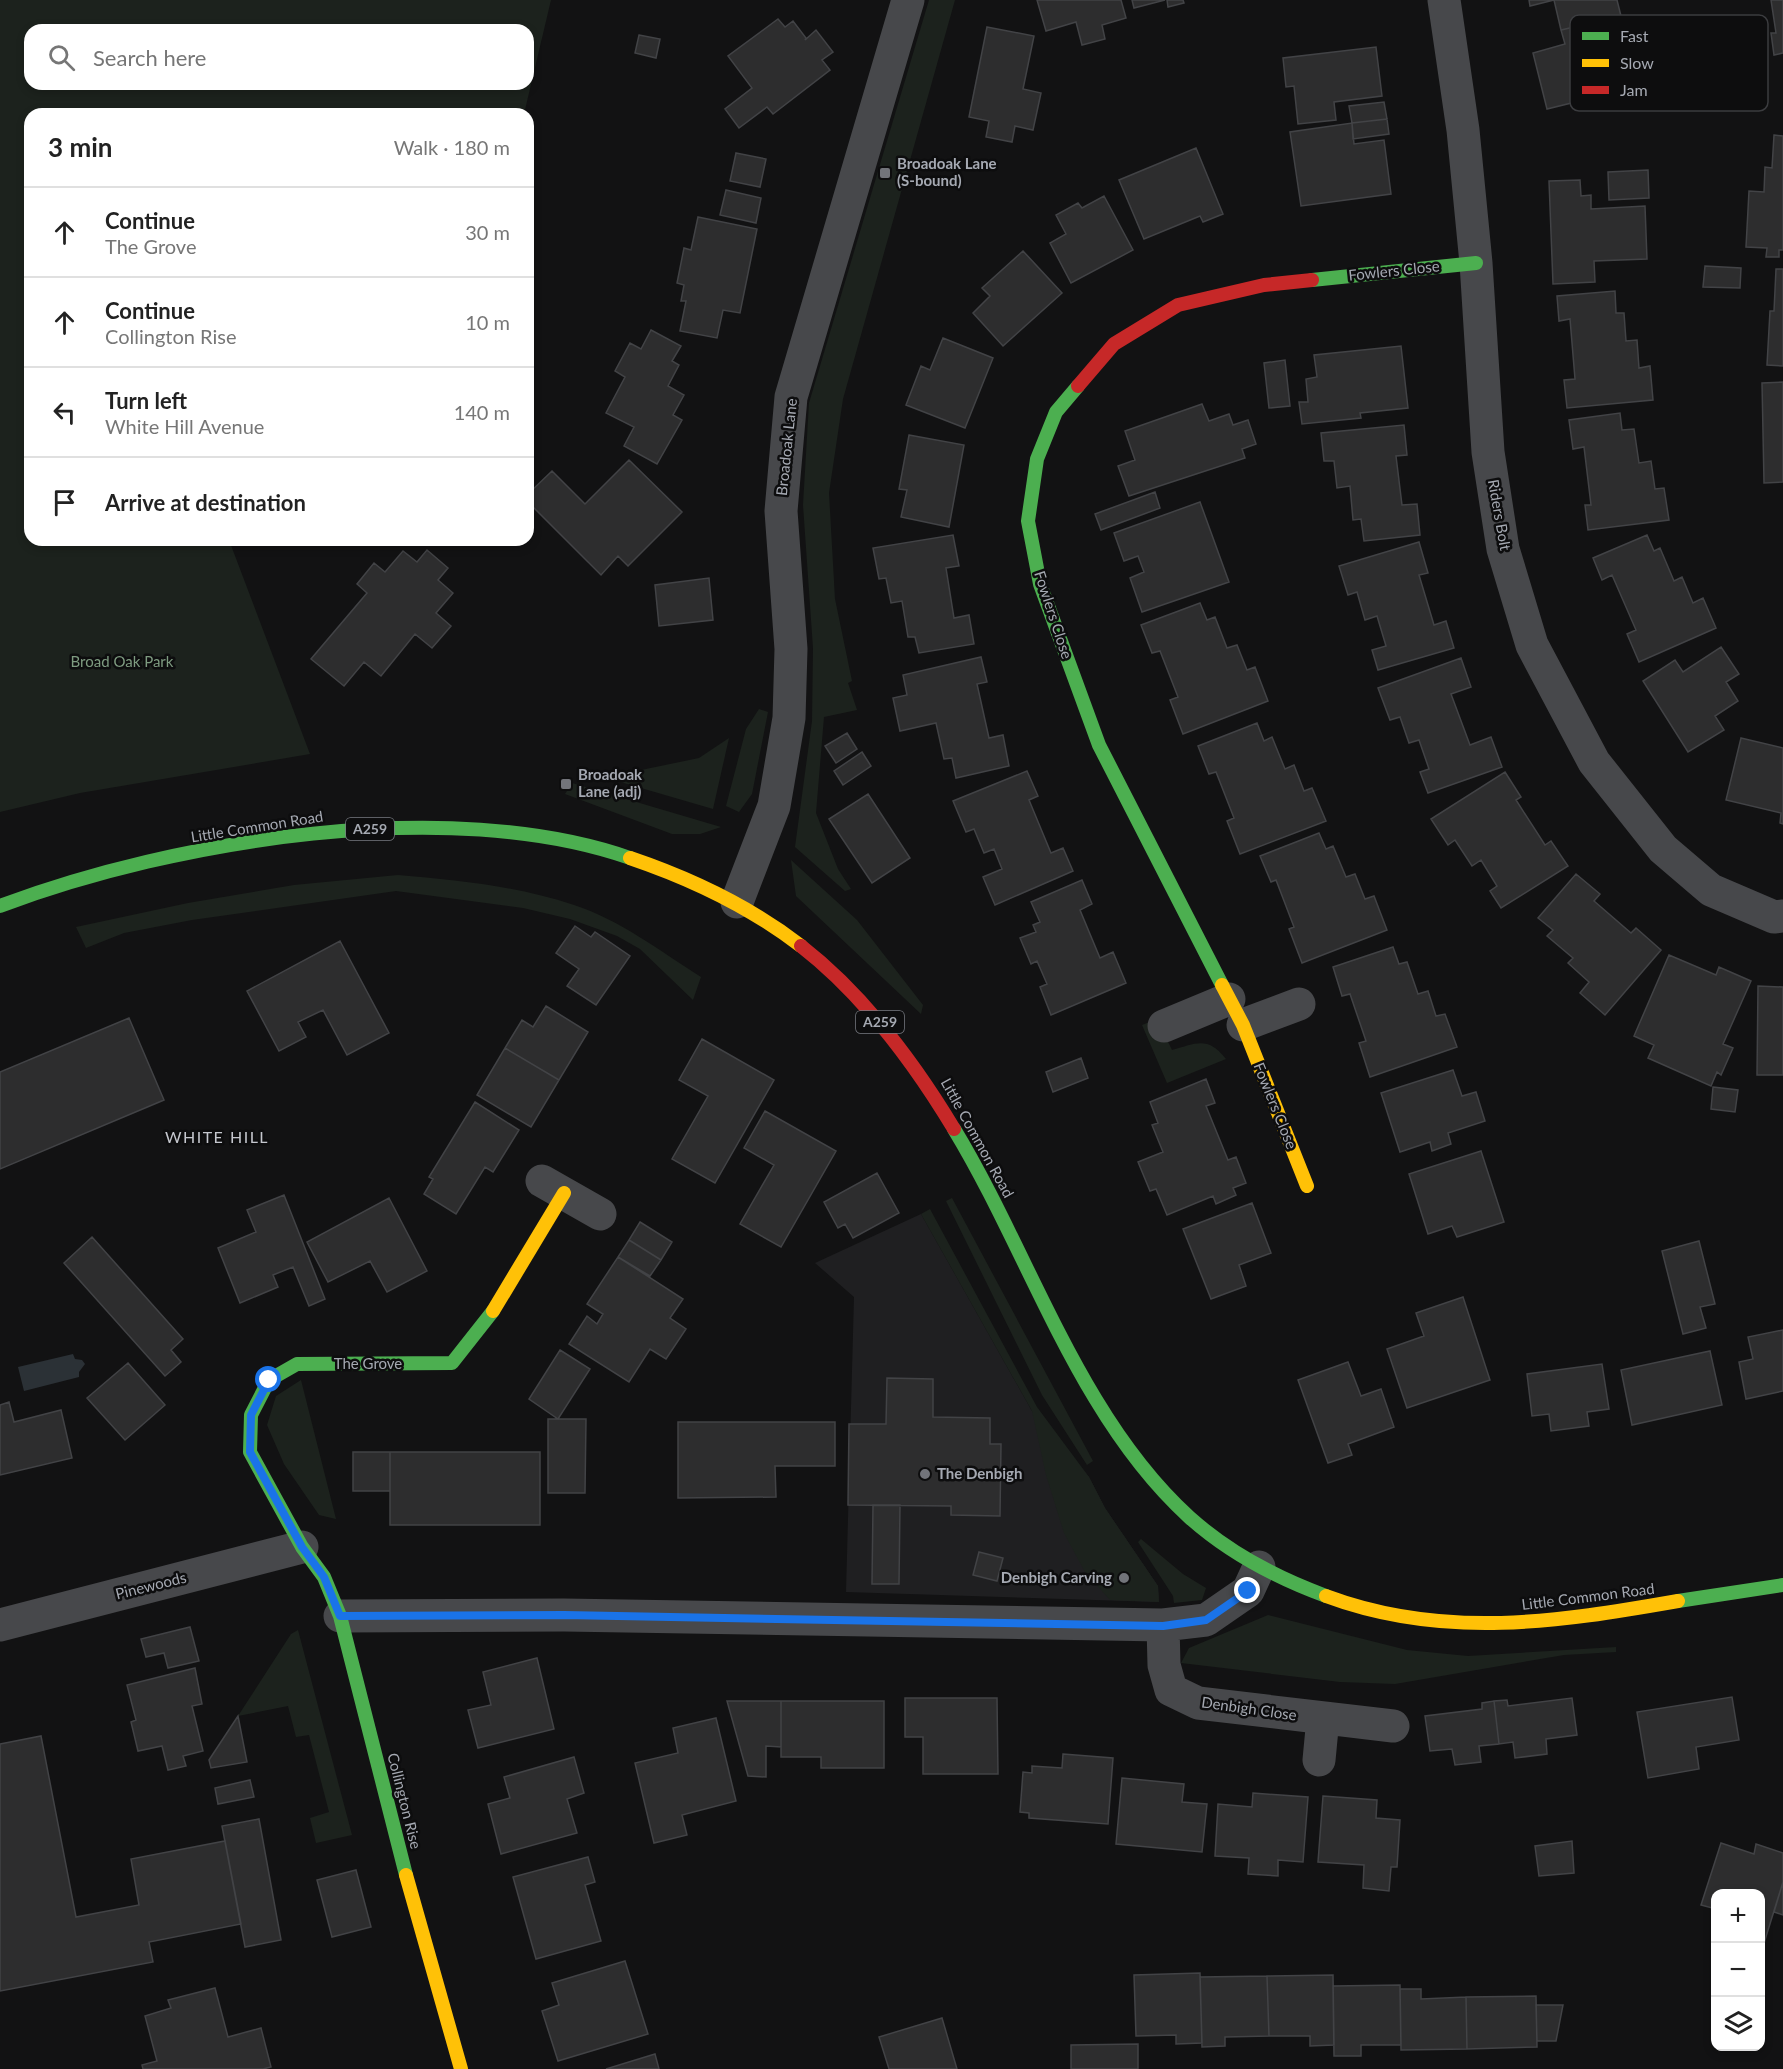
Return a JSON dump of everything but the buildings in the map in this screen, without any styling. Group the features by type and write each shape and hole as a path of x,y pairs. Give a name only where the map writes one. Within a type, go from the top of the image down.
{"main road":[{"name":"Fowlers Close","path":"1307,1186 1236,1012 1099,745 1040,584 1028,521 1037,459 1056,412 1114,344 1178,305 1263,285 1476,263"},
{"name":"Little Common Road","path":"0,906 79,877 188,854 306,834 414,826 496,830 578,843 665,868 737,902 794,942 840,980 893,1036 940,1101 982,1178 1072,1358 1106,1415 1136,1457 1188,1516 1259,1567 1349,1604 1418,1621 1544,1623 1783,1585"},
{"name":"The Grove","path":"302,1547 250,1452 251,1415 269,1380 297,1364 452,1363 482,1328 512,1286 553,1187"},
{"name":"Collington Rise","path":"302,1547 324,1577 340,1616 401,1857 460,2069"}],"street":[{"name":"Broadoak Lane","path":"737,902 774,806 789,718 791,649 781,511 791,397 908,0"},
{"name":"Riders Bolt","path":"1444,0 1463,130 1476,263 1488,452 1503,549 1532,645 1594,762 1663,849 1711,890 1774,917 1783,916"},
{"path":"1164,1026 1236,1012 1299,1004"},
{"name":"The Grove","path":"553,1187 600,1214"},
{"name":"Pinewoods","path":"0,1625 302,1547"},
{"path":"340,1616 564,1615 1163,1626 1206,1620 1248,1591 1259,1567"},
{"name":"Denbigh Close","path":"1163,1626 1164,1665 1171,1690 1198,1703 1393,1726"},
{"path":"1319,1760 1323,1718"}],"shaded area":[{"path":"921,1214 1032,1411 1089,1477 1105,1508 1158,1586 1159,1602 846,1592 854,1297 815,1263"},
{"path":"73,1354 75,1359 82,1360 85,1364 79,1372 79,1377 24,1391 18,1367"}],"green space":[{"name":"Broad Oak Park","path":"0,0 551,0 534,72 534,24 24,24 24,90 530,90 525,108 24,108 24,546 231,546 310,754 80,793 0,812"},
{"path":"929,0 955,0 843,399 829,493 835,599 852,681 848,683 857,710 824,717 816,813 838,869 851,889 845,891 795,847 812,721 813,648 803,505 809,403"},
{"path":"759,709 768,712 752,794 739,812 726,806 746,729"},
{"path":"729,738 713,809 617,781 617,775 699,758"},
{"path":"572,783 721,827 700,834 672,834 565,794"},
{"path":"791,860 857,920 923,1005 921,1014 796,896"},
{"path":"398,875 509,888 552,898 591,911 639,937 701,977 693,1000 640,949 617,936 570,919 523,908 396,891 192,920 124,933 86,948 76,927 188,903 294,885"},
{"path":"1157,1019 1172,1050 1195,1044 1208,1044 1226,1059 1167,1083 1142,1025"},
{"path":"952,1198 1093,1461 1087,1465 1042,1395 946,1201"},
{"path":"930,1209 1037,1407 1089,1477 1105,1508 1158,1586 1159,1602 1110,1600 1085,1572 1064,1533 1046,1475 1032,1411 921,1214"},
{"path":"301,1380 336,1519 319,1515 284,1464 267,1425 276,1396"},
{"path":"1141,1539 1183,1574 1206,1588 1202,1600 1174,1603 1173,1596 1138,1542"},
{"path":"1268,1615 1407,1650 1468,1656 1616,1647 1616,1652 1564,1655 1395,1684 1340,1682 1181,1663 1189,1648"},
{"path":"298,1630 352,1835 316,1843 310,1818 329,1812 309,1735 296,1737 288,1706 238,1716 291,1634"}],"traffic: fast":[{"path":"1312,280 1476,263"},
{"path":"1078,386 1056,412 1037,459 1028,521 1040,584 1099,745 1222,985"},
{"path":"0,906 70,882 147,862 229,845 313,834 398,828 480,830 558,839 630,858"},
{"path":"954,1129 981,1177 1086,1383 1116,1431 1150,1476 1189,1517 1220,1542 1271,1572 1326,1596"},
{"path":"406,1875 340,1616 324,1577 302,1547 250,1452 251,1415 269,1380 297,1364 452,1363 493,1311"},
{"path":"1678,1601 1783,1585"}],"traffic: slow":[{"path":"630,858 676,875 719,895 761,918 801,946"},
{"path":"1222,985 1243,1025 1307,1186"},
{"path":"493,1311 564,1193"},
{"path":"1326,1596 1370,1610 1414,1618 1501,1623 1589,1615 1678,1601"},
{"path":"406,1875 461,2069"}],"traffic: jam":[{"path":"1078,386 1114,344 1178,305 1264,285 1312,280"},
{"path":"801,946 846,986 886,1030 922,1079 954,1129"}],"place":[{"name":"Broadoak Lane (S-bound)","path":"885,173"},
{"name":"Broadoak Lane (adj)","path":"566,784"},
{"name":"The Denbigh","path":"925,1474"},
{"name":"Denbigh Carving","path":"1124,1578"}],"district":[{"name":"WHITE HILL","path":"217,1137"}],"route":[{"path":"269,1380 251,1415 250,1452 302,1547 324,1577 340,1616 564,1615 1163,1626 1206,1620 1248,1591"}]}
